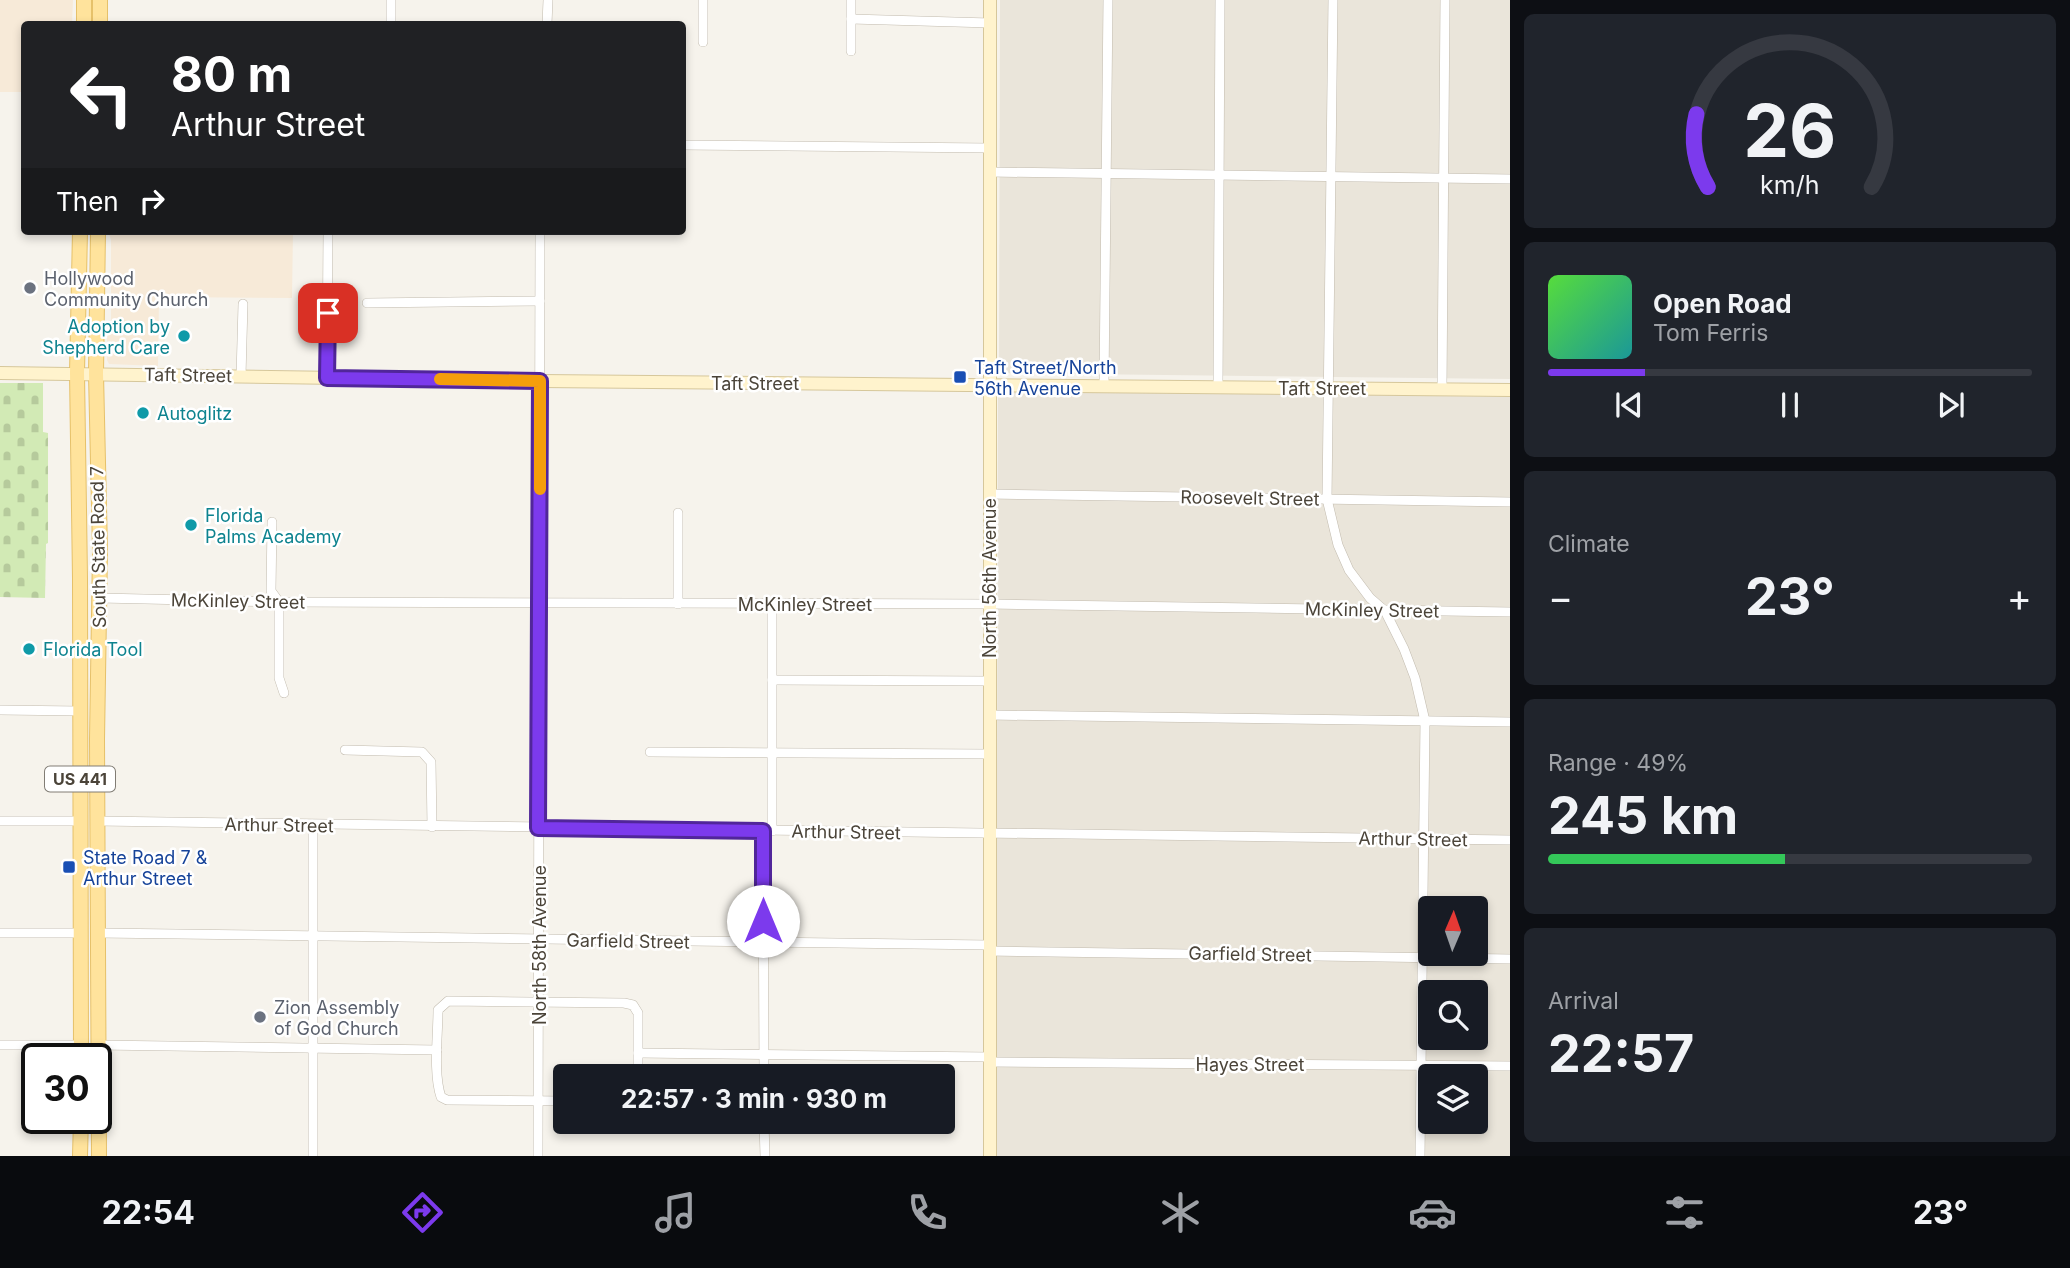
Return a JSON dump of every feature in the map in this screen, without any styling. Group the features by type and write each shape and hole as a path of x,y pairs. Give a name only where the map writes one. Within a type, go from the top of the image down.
{"main road":[{"path":"84,0 84,21"},
{"path":"100,0 100,21"},
{"name":"South State Road 7","path":"80,235 77,373 81,1043"},
{"name":"South State Road 7","path":"98,235 96,374 100,598 97,731 99,1043"},
{"path":"80,578 88,592 100,598"},
{"path":"80,711 89,717 97,731"},
{"path":"81,1024 88,1039 95,1043"},
{"path":"80,1156 81,1134"},
{"name":"South State Road 7","path":"99,1134 99,1156"}],"street":[{"path":"391,0 391,21"},
{"path":"547,21 548,0"},
{"path":"703,42 704,0"},
{"path":"851,0 851,51"},
{"name":"North 56th Avenue","path":"990,0 990,1156"},
{"path":"1104,386 1108,0"},
{"path":"1218,388 1220,0"},
{"path":"1333,0 1326,499 1338,545 1349,570 1370,598 1385,611 1415,678 1425,721 1423,896"},
{"path":"1442,389 1445,0"},
{"path":"851,19 990,23"},
{"path":"686,145 990,148"},
{"path":"990,173 1510,179"},
{"path":"327,378 328,235"},
{"name":"North 58th Avenue","path":"538,1156 540,235"},
{"path":"367,303 540,301"},
{"path":"241,376 243,304"},
{"name":"Taft Street","path":"0,373 1510,390"},
{"name":"Roosevelt Street","path":"989,494 1510,502"},
{"path":"678,513 678,604"},
{"path":"272,522 271,591 279,602 279,678 284,693"},
{"name":"McKinley Street","path":"100,598 279,602 990,604 1510,612"},
{"path":"764,1064 763,943 772,753 772,605"},
{"path":"772,680 989,681"},
{"path":"0,710 80,711"},
{"path":"990,715 1510,722"},
{"path":"345,750 422,752 428,756 432,762 432,827"},
{"path":"650,752 989,754"},
{"path":"0,821 80,821"},
{"name":"Arthur Street","path":"98,821 1510,840"},
{"path":"313,825 313,1156"},
{"path":"0,933 81,933"},
{"name":"Garfield Street","path":"99,933 1418,957"},
{"name":"Garfield Street","path":"1488,958 1510,959"},
{"path":"1421,1064 1422,966"},
{"path":"553,1101 447,1100 441,1097 438,1090 438,1010 441,1006 448,1001 633,1005 638,1013 638,1064"},
{"path":"0,1045 21,1047"},
{"path":"112,1045 438,1050"},
{"name":"Hayes Street","path":"638,1053 1418,1065"},
{"name":"Hayes Street","path":"1488,1066 1510,1066"},
{"path":"764,1134 765,1156"},
{"path":"1420,1134 1420,1156"}],"shaded area":[{"path":"0,0 73,0 72,21 21,21 21,92 0,92"},
{"path":"1000,0 1510,0 1510,379 999,373"},
{"path":"109,235 293,235 292,298 159,297 158,366 109,364 107,339 111,323"},
{"path":"1006,390 1510,397 1510,1156 996,1156 998,394"}],"green space":[{"path":"0,383 43,383 43,432 48,433 45,598 0,597"}],"slow traffic":[{"path":"440,379 540,381 540,489"}],"place":[{"name":"Hollywood Community Church","path":"30,288"},
{"name":"Adoption by Shepherd Care","path":"184,336"},
{"name":"Taft Street/North 56th Avenue","path":"960,377"},
{"name":"Autoglitz","path":"143,413"},
{"name":"Florida Palms Academy","path":"191,525"},
{"name":"Florida Tool","path":"29,649"},
{"name":"State Road 7 & Arthur Street","path":"69,867"},
{"name":"Zion Assembly of God Church","path":"260,1017"}],"route":[{"path":"328,313 327,378 540,381 538,828 763,831 763,921"}]}
